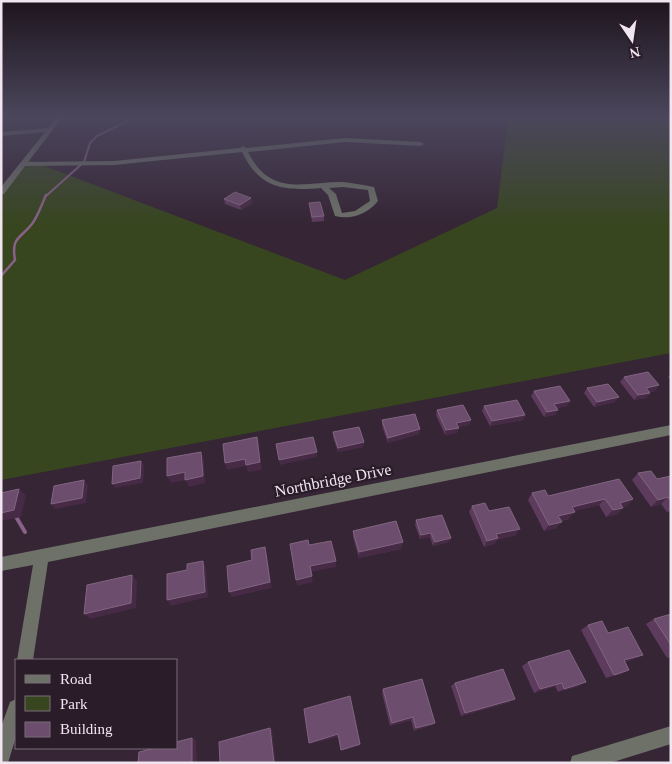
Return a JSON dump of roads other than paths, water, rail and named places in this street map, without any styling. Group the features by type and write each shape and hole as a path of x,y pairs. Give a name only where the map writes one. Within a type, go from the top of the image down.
{"street":[{"path":"1,192 32,154"},
{"path":"24,164 114,163 194,154"},
{"path":"246,154 257,171 272,182 293,187 323,186 354,185 371,189 374,202 362,210 343,216 338,214 329,190 323,186"},
{"name":"Northbridge Drive","path":"1,564 671,430"},
{"path":"25,659 42,555"},
{"path":"1,757 15,711"},
{"path":"579,763 671,735"}],"waterway":[{"path":"46,196 84,162 87,154"},
{"path":"1,276 15,260 15,242 34,221 46,195"},
{"path":"15,515 25,532"}]}
